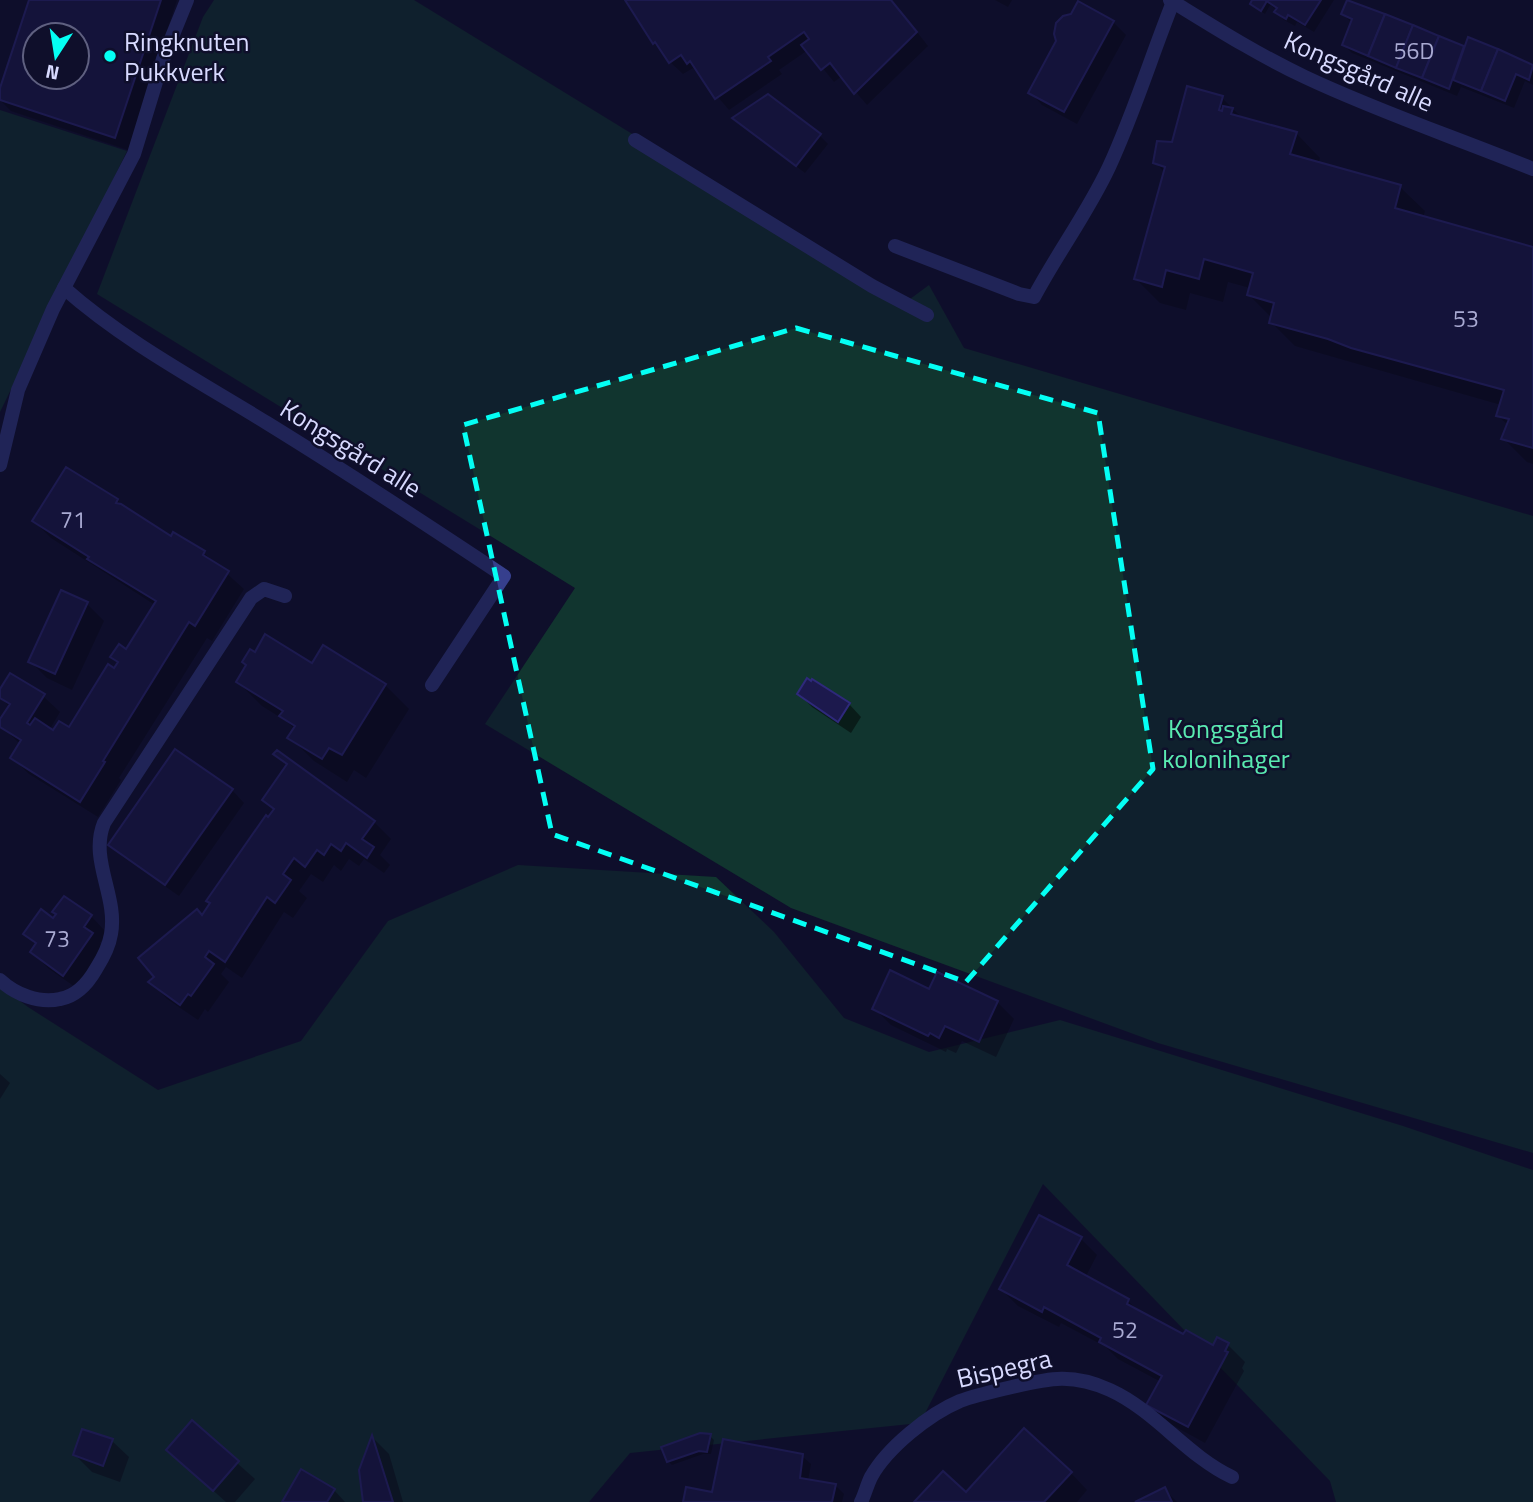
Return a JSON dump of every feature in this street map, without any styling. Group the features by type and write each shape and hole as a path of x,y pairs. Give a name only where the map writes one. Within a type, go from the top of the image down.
{"street":[{"path":"0,465 18,390 64,288 134,154 163,59 187,0"},
{"name":"Kongsgård alle","path":"895,246 1019,294 1034,297 1110,166 1135,108 1172,1 1302,76 1378,110 1533,169"},
{"path":"635,140 872,286 927,315"},
{"name":"Kongsgård alle","path":"64,288 145,348 360,480 504,576 432,685"},
{"path":"0,980 16,992 38,1000 58,1000 78,991 89,980 105,954 111,934 111,908 98,850 104,823 251,598 264,589 285,596"},
{"name":"Bispegra","path":"861,1502 872,1477 894,1448 932,1416 959,1401 992,1392 1032,1383 1078,1378 1123,1397 1220,1472 1232,1477"}],"highlighted area":[{"path":"796,328 1098,413 1153,769 966,982 552,834 463,425"}],"green space":[{"name":"Kongsgård kolonihager","path":"214,0 414,0 906,302 929,285 964,348 1533,516 1533,1153 1158,1043 791,908 485,724 575,588 97,294 203,17"},
{"path":"0,110 127,151 0,412"},
{"path":"518,865 716,877 774,932 844,1018 929,1052 1060,1020 1403,1126 1533,1170 1533,1502 1336,1502 1330,1481 1043,1184 920,1423 630,1453 589,1502 0,1502 0,986 28,1007 158,1090 301,1041 388,921"}],"building":[{"name":"Ringknuten Pukkverk","path":"29,0 161,0 115,138 0,100 0,88 21,24 21,91 91,91 91,21 22,21"},
{"path":"625,0 891,0 917,32 854,94 830,63 821,70 801,45 809,39 804,32 768,57 771,61 715,99 690,61 687,64 681,55 669,63 655,42 653,44"},
{"path":"1252,0 1267,1 1261,11 1250,4"},
{"path":"1265,0 1321,0 1305,25 1288,15 1286,19 1274,12 1277,8"},
{"path":"1347,0 1385,14 1368,56 1342,45 1352,19 1341,14"},
{"path":"1078,1 1114,21 1064,112 1028,93 1056,41 1056,23 1063,16 1071,14"},
{"path":"1385,14 1413,25 1396,68 1368,56"},
{"path":"1413,25 1439,36 1422,78 1396,68"},
{"path":"1439,36 1464,46 1449,89 1422,78"},
{"path":"1468,37 1498,49 1481,91 1453,80"},
{"path":"1498,49 1533,65 1529,80 1516,74 1505,101 1481,91"},
{"path":"1187,86 1223,96 1219,110 1222,111 1223,106 1233,108 1231,114 1297,132 1290,154 1401,185 1395,208 1533,247 1533,448 1501,439 1509,419 1496,416 1504,390 1269,323 1274,303 1247,295 1253,273 1204,259 1199,279 1166,270 1162,287 1134,279 1165,167 1153,163 1157,141 1172,142"},
{"path":"768,94 821,134 796,166 732,118"},
{"path":"66,467 118,499 116,503 171,536 173,532 205,551 203,555 229,571 195,626 189,622 80,802 10,758 21,740 0,727 0,719 10,704 0,698 0,689 10,673 45,694 27,723 30,725 35,718 53,730 59,721 69,727 108,664 114,668 118,662 110,657 119,644 126,649 156,601 87,559 89,557 32,521"},
{"path":"61,590 88,602 55,674 28,662"},
{"path":"265,634 312,663 323,645 386,684 342,755 329,748 322,759 287,738 295,726 279,716 283,711 236,682 246,665 242,662 250,649 255,652"},
{"path":"807,678 850,703 838,722 797,694"},
{"path":"175,749 233,789 165,885 108,845"},
{"path":"277,750 375,821 362,839 374,847 367,858 346,843 341,851 331,844 324,855 317,850 305,867 294,858 283,874 291,880 275,903 267,897 225,962 209,951 205,957 214,964 191,996 188,994 180,1005 148,982 154,977 138,958 197,909 202,915 210,903 206,901 266,815 268,817 274,809 262,800 287,764 273,754"},
{"path":"64,896 92,915 84,927 93,933 63,976 30,952 36,943 23,934 41,909 53,918 56,914 52,912"},
{"path":"890,970 929,989 937,972 998,1001 979,1042 945,1026 939,1038 930,1033 928,1036 872,1009"},
{"path":"1039,1215 1082,1237 1067,1265 1129,1299 1127,1304 1183,1334 1186,1330 1213,1345 1217,1337 1229,1343 1225,1351 1228,1352 1188,1427 1146,1405 1162,1376 1099,1342 1101,1338 1044,1307 1042,1312 999,1289"},
{"path":"192,1420 239,1461 213,1491 166,1450"},
{"path":"1024,1428 1072,1472 1044,1502 914,1502 943,1471 966,1492"},
{"path":"82,1429 113,1439 103,1466 73,1455"},
{"path":"700,1433 711,1434 707,1452 699,1451 667,1462 661,1447"},
{"path":"372,1435 393,1502 363,1502 359,1470"},
{"path":"723,1439 803,1454 800,1478 836,1484 832,1502 683,1502 686,1487 712,1492"},
{"path":"301,1469 335,1489 327,1502 282,1502"},
{"path":"1165,1487 1172,1502 1135,1502"}],"place":[{"name":"Ringknuten Pukkverk","path":"110,56"}]}
